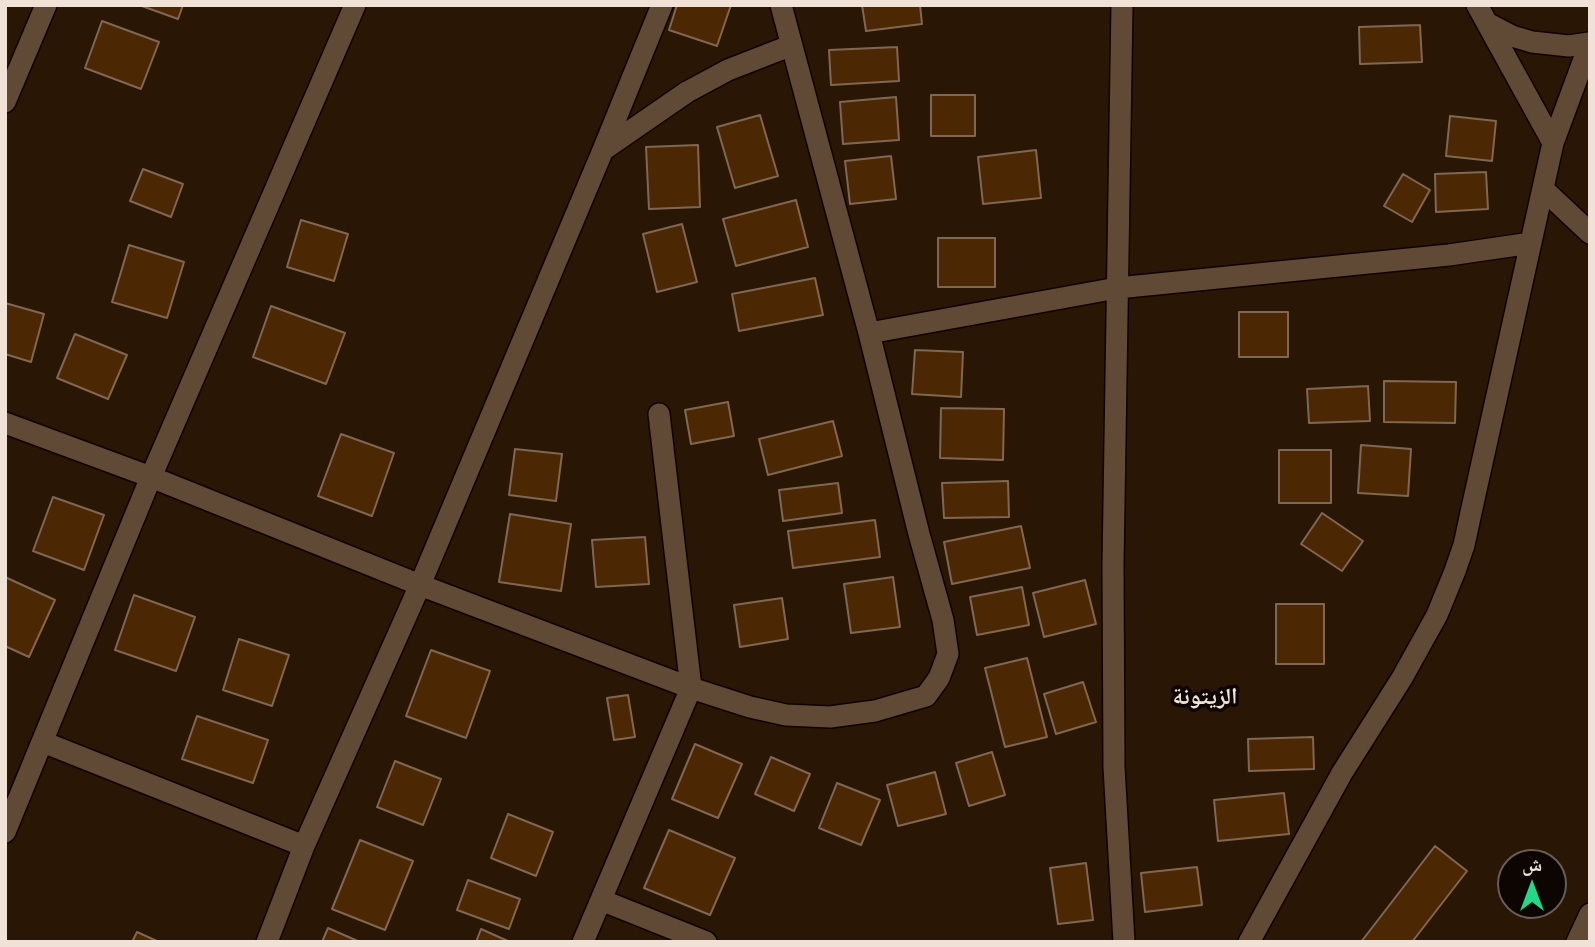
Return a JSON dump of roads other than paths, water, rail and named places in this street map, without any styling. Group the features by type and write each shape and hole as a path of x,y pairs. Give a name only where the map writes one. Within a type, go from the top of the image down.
{"street":[{"path":"8,89 46,5"},
{"path":"5,832 151,477 355,5"},
{"path":"267,942 304,846 420,585 662,5"},
{"path":"5,423 151,477 420,585 691,688 750,707 786,715 830,717 875,711 926,696 939,678 948,654 943,620 780,5"},
{"path":"1122,5 1113,565 1114,767 1124,942"},
{"path":"1250,942 1342,773 1402,678 1437,615 1455,570 1464,545 1553,143 1590,43 1569,46 1532,42 1512,36 1482,14"},
{"path":"1482,14 1553,143"},
{"path":"603,150 687,92 728,70 792,45"},
{"path":"1542,189 1590,233"},
{"path":"869,333 1117,288 1449,255 1531,243"},
{"path":"583,942 691,688 659,414"},
{"path":"43,742 304,846"},
{"path":"601,900 706,942"},
{"path":"1577,942 1590,914"}],"district":[{"name":"الزيتونة","path":"1205,697"}]}
